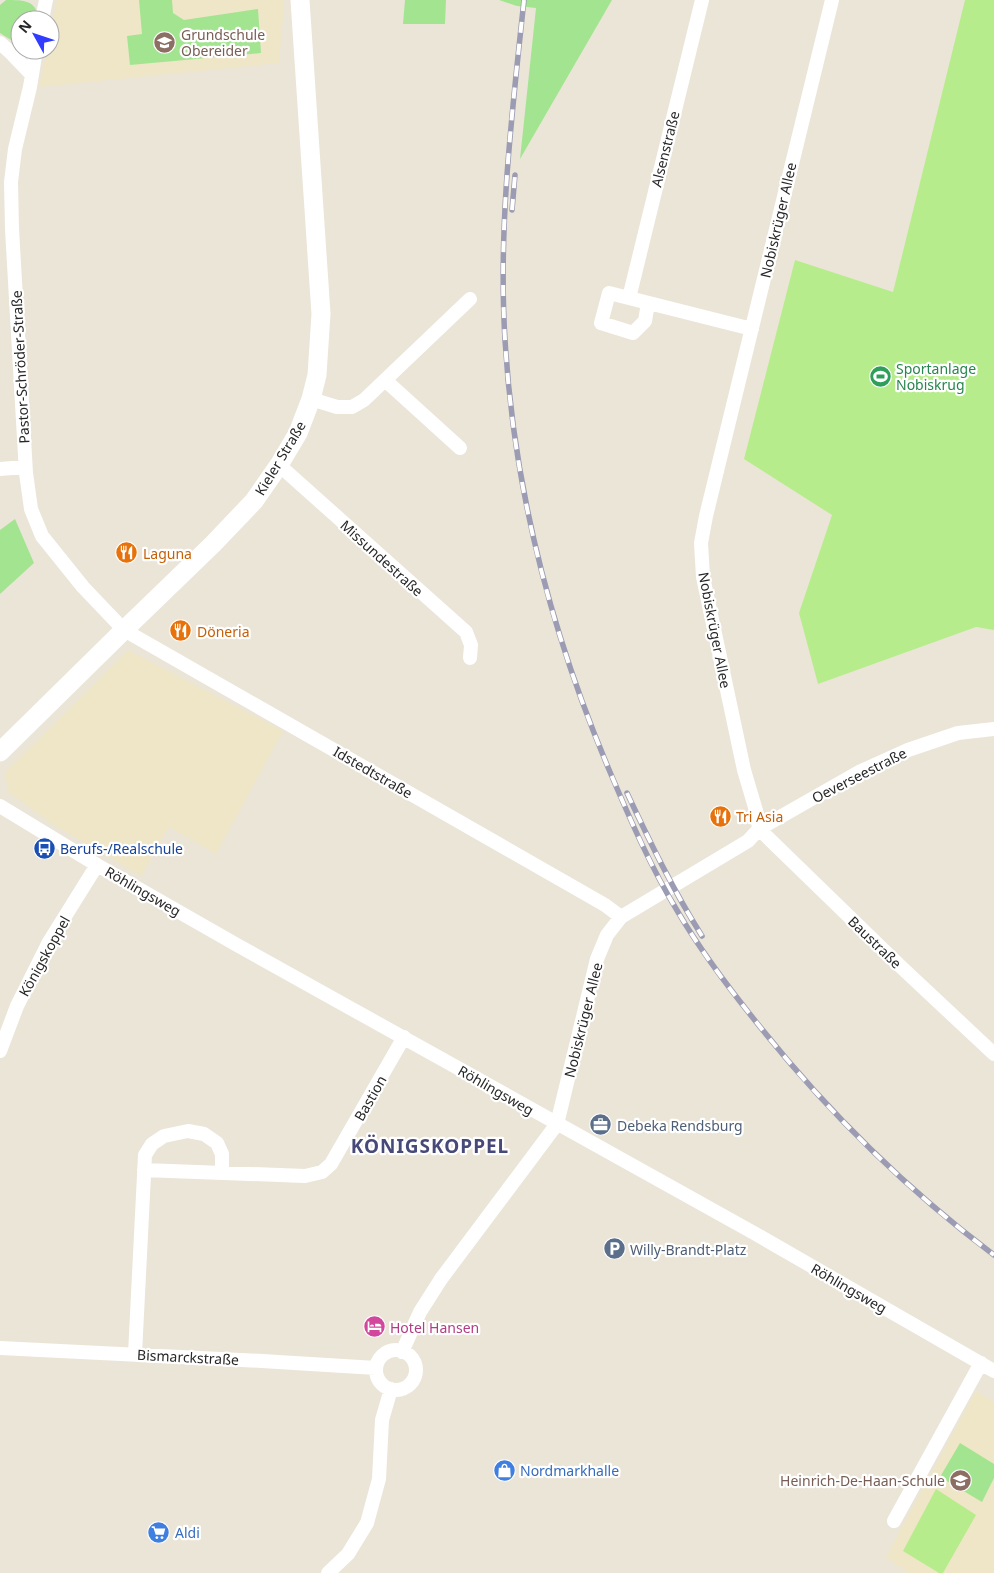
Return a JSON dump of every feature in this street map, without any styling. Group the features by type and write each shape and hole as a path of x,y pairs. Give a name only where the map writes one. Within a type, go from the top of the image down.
{"main road":[{"name":"Kieler Straße","path":"0,752 214,544 254,501 298,433 311,400 317,375 321,314 300,0"}],"street":[{"name":"Alsenstraße","path":"628,298 702,0"},
{"name":"Nobiskrüger Allee","path":"557,1124 597,959 607,935 621,917 748,841 759,828 757,814 744,770 703,577 701,543 832,0"},
{"path":"0,43 31,74"},
{"name":"Pastor-Schröder-Straße","path":"34,60 30,87 15,149 11,182 25,466 31,509 42,536 83,587 124,630"},
{"path":"648,303 645,321 633,333 601,323 609,292 752,329"},
{"path":"311,400 337,407 352,407 364,400 470,299"},
{"path":"385,380 460,448"},
{"name":"Missundestraße","path":"279,465 466,632 471,646 470,658"},
{"path":"0,469 25,466"},
{"name":"Idstedtstraße","path":"124,630 597,900 621,917"},
{"name":"Oeverseestraße","path":"759,828 859,772 908,750 958,733 994,729"},
{"name":"Röhlingsweg","path":"0,806 97,865 237,945 754,1233 994,1370"},
{"name":"Baustraße","path":"759,828 899,965 994,1054"},
{"name":"Königskoppel","path":"0,1051 17,1006 49,942 97,865"},
{"name":"Bastion","path":"144,1170 305,1176 322,1172 331,1164 404,1037"},
{"path":"402,1352 420,1312 441,1279 557,1124"},
{"path":"135,1354 145,1156 152,1144 164,1136 188,1131 204,1134 217,1143 222,1154 222,1172"},
{"name":"Bismarckstraße","path":"0,1348 376,1368"},
{"path":"393,1350 402,1352 411,1358 414,1364 414,1376 412,1381 402,1388 391,1389 378,1379 377,1362 387,1352 393,1350"},
{"path":"894,1521 981,1363"},
{"path":"328,1573 348,1554 367,1523 379,1479 382,1420 391,1389"}],"shaded area":[{"name":"Grundschule Obereider","path":"57,0 283,0 279,63 39,87 45,60 60,60 60,10 55,10"},
{"path":"128,650 283,731 216,854 169,827 141,876 54,825 8,792 5,772"},
{"name":"Heinrich-De-Haan-Schule","path":"976,1391 994,1402 994,1573 908,1573 886,1557"}],"green space":[{"path":"6,0 18,0 28,2 36,10 10,10 10,39 0,33 0,5"},
{"path":"139,0 172,0 173,13 184,20 258,9 261,53 130,65 127,36 142,34"},
{"path":"405,0 446,0 445,24 403,24"},
{"path":"499,0 612,0 520,159 536,8 517,6"},
{"name":"Sportanlage Nobiskrug","path":"965,0 994,0 994,630 976,627 818,684 799,613 832,515 744,459 795,260 893,292"},
{"path":"15,519 34,563 0,594 0,530"},
{"path":"960,1443 994,1464 994,1478 982,1502 940,1477"},
{"path":"936,1489 976,1515 943,1573 939,1573 903,1551"}],"railway":[{"path":"524,0 507,170 503,255 505,340 510,396 517,452 539,560 553,614 589,720 625,808 659,878 687,927 728,986 787,1060 870,1149 961,1230 994,1255"},
{"path":"512,210 515,175"},
{"path":"627,793 653,848 702,936"}],"place":[{"name":"Grundschule Obereider","path":"165,42"},
{"name":"Sportanlage Nobiskrug","path":"880,376"},
{"name":"Laguna","path":"127,553"},
{"name":"Döneria","path":"181,631"},
{"name":"Tri Asia","path":"720,816"},
{"name":"Berufs-/Realschule","path":"44,848"},
{"name":"Debeka Rendsburg","path":"601,1125"},
{"name":"Willy-Brandt-Platz","path":"614,1249"},
{"name":"Hotel Hansen","path":"374,1327"},
{"name":"Nordmarkhalle","path":"504,1470"},
{"name":"Heinrich-De-Haan-Schule","path":"961,1480"},
{"name":"Aldi","path":"159,1532"}],"district":[{"name":"KÖNIGSKOPPEL","path":"430,1146"}]}
